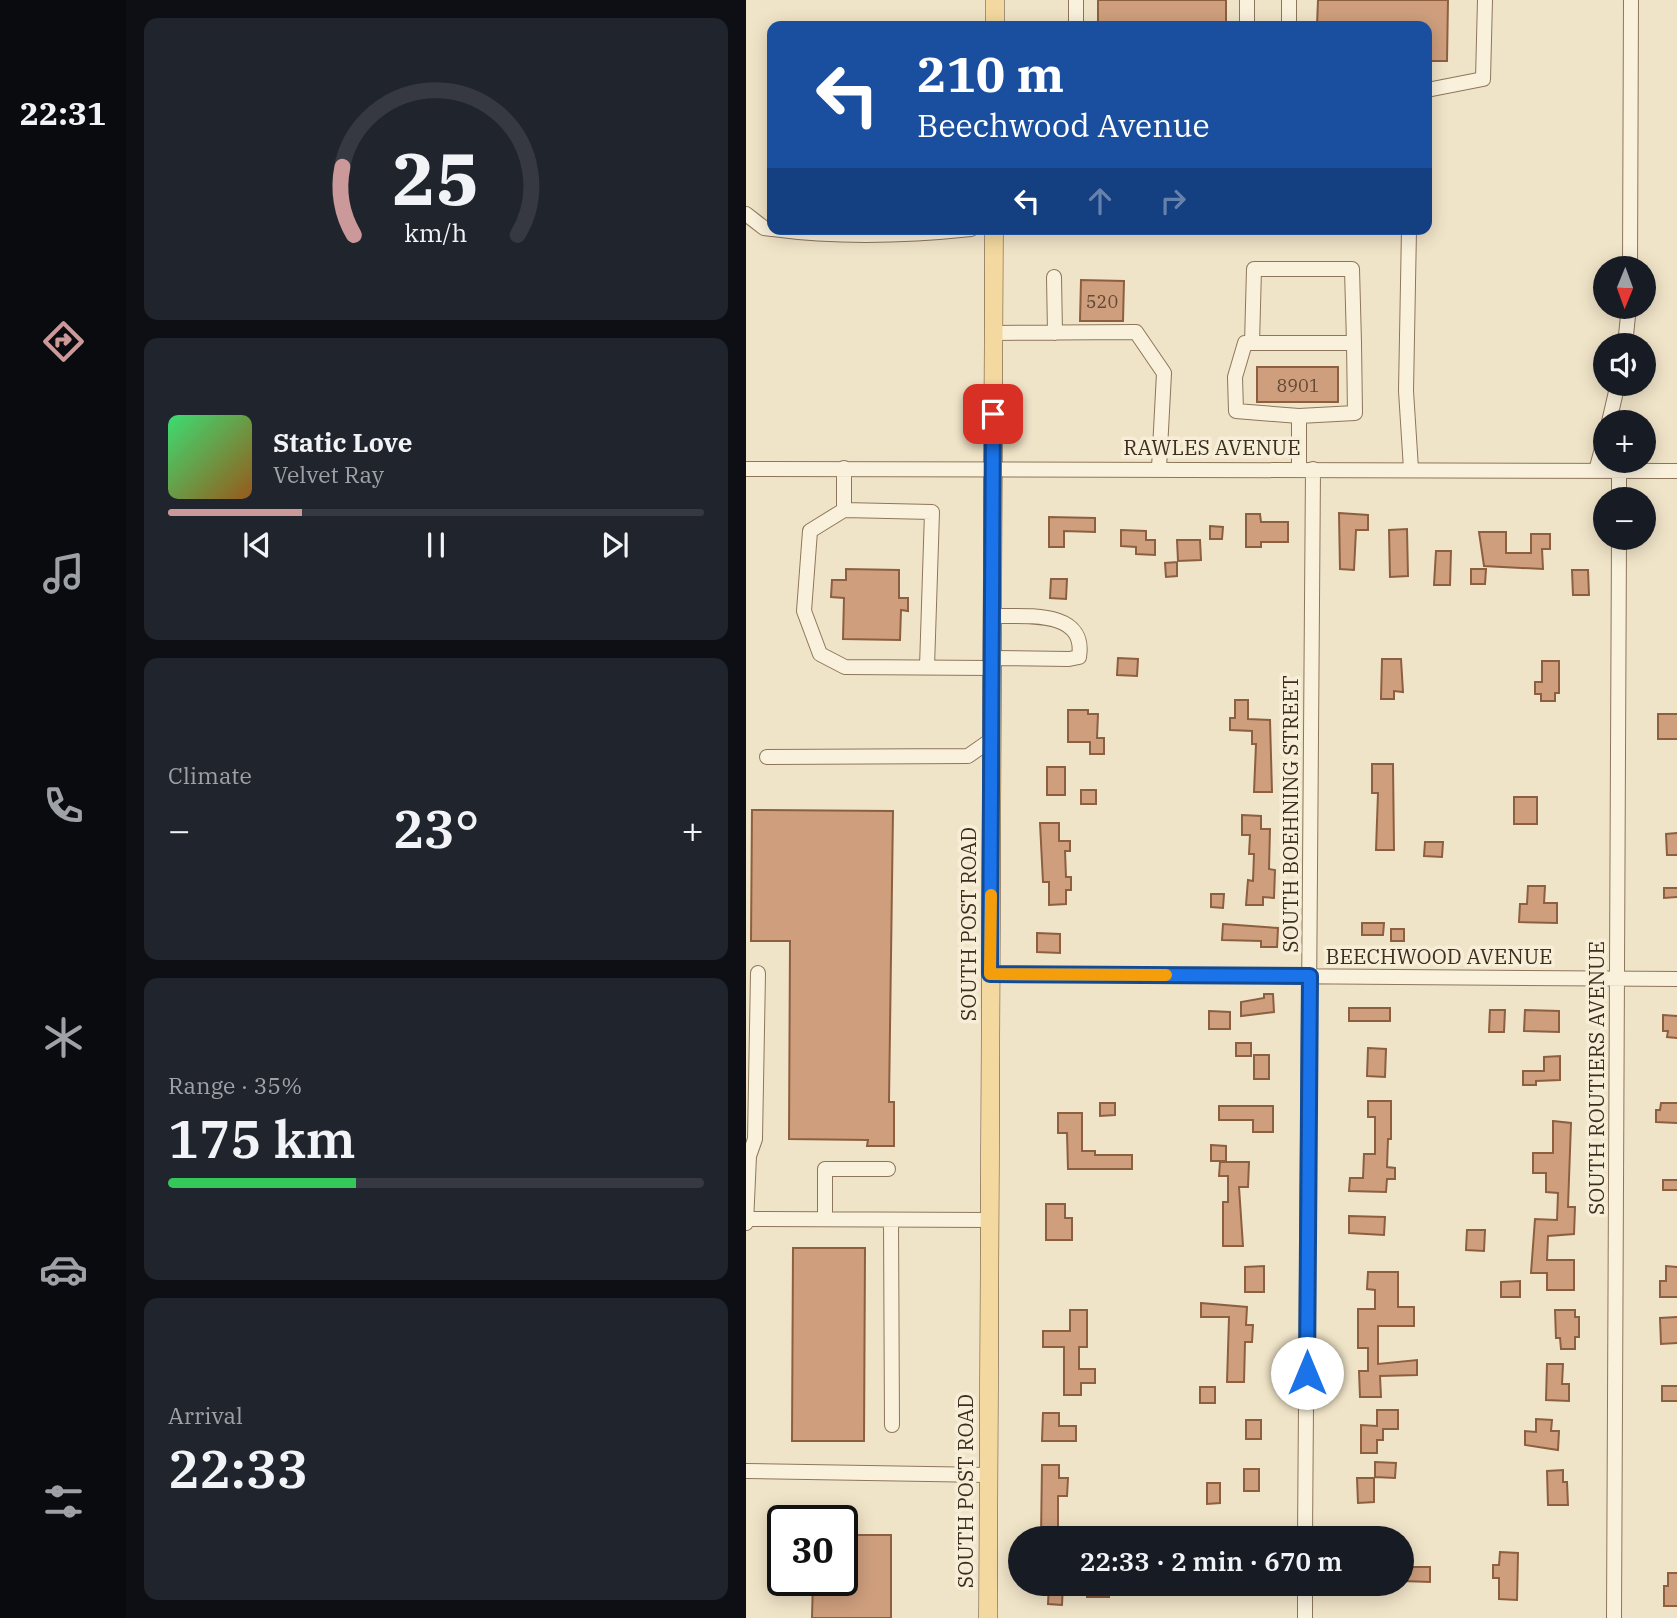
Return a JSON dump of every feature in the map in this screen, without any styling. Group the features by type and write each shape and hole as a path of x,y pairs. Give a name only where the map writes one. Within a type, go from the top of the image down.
{"main road":[{"path":"995,0 995,21"},
{"name":"SOUTH POST ROAD","path":"988,1618 994,235"}],"street":[{"path":"1076,0 1076,21"},
{"path":"1247,0 1247,21"},
{"path":"1289,0 1289,21"},
{"path":"1432,89 1483,79 1485,0"},
{"path":"1630,256 1631,0"},
{"path":"746,214 767,228"},
{"path":"1409,235 1406,391 1412,469"},
{"path":"1252,343 1254,269 1352,269 1354,343 1355,413 1299,416 1236,411 1235,377 1245,343 1252,343 1354,343"},
{"path":"1054,277 1055,332"},
{"path":"993,333 1136,332 1164,373 1159,468"},
{"name":"SOUTH BOEHNING STREET","path":"1299,416 1306,469 1310,976 1305,1526"},
{"name":"RAWLES AVENUE","path":"746,469 993,467 1593,471"},
{"path":"843,468 844,510"},
{"name":"RAWLES AVENUE","path":"1656,471 1678,471"},
{"path":"927,667 932,512 844,510 810,531 804,611 820,654 845,667 927,667 1078,657 1080,649 1070,626 1053,617 992,616"},
{"name":"SOUTH ROUTIERS AVENUE","path":"1614,1618 1619,550"},
{"path":"768,757 968,756 991,740"},
{"path":"758,973 755,1139 749,1156 747,1220 989,1220"},
{"name":"BEECHWOOD AVENUE","path":"990,974 1678,979"},
{"path":"825,1219 825,1170 888,1169"},
{"path":"891,1220 892,1425"},
{"path":"746,1471 988,1475"},
{"path":"1305,1596 1305,1618"}],"building":[{"path":"1098,0 1226,0 1226,21 1098,21"},
{"path":"1318,0 1448,0 1447,61 1432,61 1432,21 1317,21"},
{"path":"1081,280 1124,281 1123,321 1080,321"},
{"path":"1257,367 1338,367 1338,402 1257,402"},
{"path":"1339,513 1368,515 1368,530 1356,530 1354,570 1340,569"},
{"path":"1246,514 1260,514 1261,522 1288,522 1288,542 1261,542 1261,547 1246,547"},
{"path":"1049,517 1095,518 1095,532 1064,531 1064,547 1049,547"},
{"path":"1210,526 1223,527 1222,539 1210,539"},
{"path":"1407,529 1408,576 1390,577 1389,530"},
{"path":"1121,530 1146,531 1146,540 1155,540 1155,555 1136,554 1136,547 1121,546"},
{"path":"1479,532 1506,532 1506,553 1531,553 1531,534 1550,534 1550,549 1542,549 1543,569 1484,566"},
{"path":"1177,540 1200,540 1201,560 1178,561"},
{"path":"1436,551 1451,551 1450,585 1434,585"},
{"path":"1177,562 1177,576 1166,577 1165,563"},
{"path":"846,569 899,570 899,598 908,598 908,611 901,610 900,640 843,639 844,598 831,597 832,580 846,580"},
{"path":"1471,569 1486,569 1485,584 1471,584"},
{"path":"1572,570 1588,570 1589,595 1573,595"},
{"path":"1051,579 1067,579 1066,599 1050,598"},
{"path":"1118,658 1138,659 1137,676 1117,675"},
{"path":"1382,659 1401,659 1403,692 1394,691 1394,699 1381,699"},
{"path":"1542,661 1559,661 1559,693 1555,693 1555,701 1541,701 1541,694 1535,694 1535,682 1542,682"},
{"path":"1235,700 1248,700 1248,719 1270,720 1272,792 1254,792 1256,744 1252,744 1252,731 1230,730 1230,718 1235,718"},
{"path":"1068,710 1088,710 1088,714 1098,714 1097,738 1104,738 1104,754 1090,754 1090,742 1068,742"},
{"path":"1658,714 1678,714 1678,739 1658,739"},
{"path":"1372,764 1393,764 1394,850 1376,850 1378,793 1372,793"},
{"path":"1047,767 1065,767 1065,795 1047,795"},
{"path":"1081,790 1096,790 1096,804 1081,804"},
{"path":"1514,797 1537,797 1537,824 1514,824"},
{"path":"752,810 893,811 889,1102 894,1102 894,1146 867,1146 868,1140 789,1139 790,941 751,941"},
{"path":"1242,815 1261,816 1261,829 1270,829 1269,869 1275,870 1274,898 1263,897 1263,905 1246,905 1248,880 1253,881 1254,854 1249,854 1250,835 1242,835"},
{"path":"1040,823 1059,823 1059,841 1070,841 1070,851 1065,851 1066,877 1071,877 1071,890 1066,890 1066,904 1049,905 1049,882 1043,882"},
{"path":"1678,833 1678,855 1667,855 1666,834"},
{"path":"1425,842 1443,842 1442,857 1424,856"},
{"path":"1528,886 1545,886 1544,903 1557,903 1557,923 1519,922 1520,904 1527,904"},
{"path":"1664,888 1678,888 1678,897 1664,898"},
{"path":"1211,894 1224,894 1223,908 1211,907"},
{"path":"1362,923 1384,923 1383,935 1362,935"},
{"path":"1223,924 1278,928 1277,947 1261,947 1261,941 1222,940"},
{"path":"1391,929 1404,929 1404,941 1391,941"},
{"path":"1037,933 1060,934 1060,953 1037,952"},
{"path":"1264,994 1273,994 1274,1012 1241,1016 1241,1002 1264,998"},
{"path":"1349,1008 1390,1008 1390,1021 1349,1021"},
{"path":"1490,1010 1505,1010 1504,1032 1489,1032"},
{"path":"1525,1010 1559,1011 1559,1032 1524,1031"},
{"path":"1209,1011 1230,1012 1230,1029 1209,1029"},
{"path":"1663,1015 1678,1016 1678,1038 1667,1037 1668,1031 1663,1031"},
{"path":"1236,1043 1251,1043 1251,1056 1236,1056"},
{"path":"1368,1048 1386,1049 1385,1077 1367,1076"},
{"path":"1254,1055 1269,1055 1269,1079 1254,1079"},
{"path":"1560,1056 1560,1080 1536,1081 1536,1085 1523,1085 1523,1071 1544,1071 1544,1057"},
{"path":"1368,1101 1391,1101 1391,1139 1388,1139 1387,1167 1395,1168 1395,1179 1387,1179 1386,1192 1349,1191 1350,1178 1363,1178 1364,1154 1375,1154 1375,1117 1368,1117"},
{"path":"1100,1103 1115,1103 1115,1115 1100,1116"},
{"path":"1661,1103 1678,1103 1678,1123 1656,1122 1656,1110 1660,1110"},
{"path":"1219,1106 1273,1106 1273,1132 1253,1132 1253,1120 1219,1120"},
{"path":"1058,1113 1082,1113 1082,1151 1095,1151 1095,1155 1132,1155 1132,1169 1068,1169 1067,1133 1058,1133"},
{"path":"1553,1121 1571,1123 1568,1207 1575,1207 1574,1234 1548,1236 1547,1260 1574,1260 1574,1290 1547,1290 1547,1273 1531,1273 1535,1219 1557,1220 1558,1193 1546,1192 1546,1173 1533,1173 1533,1153 1553,1153"},
{"path":"1211,1145 1226,1146 1226,1161 1211,1161"},
{"path":"1220,1162 1249,1162 1248,1187 1239,1187 1243,1246 1223,1246 1223,1202 1228,1202 1228,1176 1219,1176"},
{"path":"1663,1180 1678,1180 1678,1190 1663,1190"},
{"path":"1046,1204 1065,1204 1065,1218 1072,1218 1072,1240 1046,1240"},
{"path":"1349,1216 1385,1217 1384,1235 1349,1233"},
{"path":"1467,1230 1485,1230 1484,1251 1466,1250"},
{"path":"793,1248 865,1248 864,1441 792,1441"},
{"path":"1264,1266 1264,1292 1245,1292 1245,1267"},
{"path":"1666,1266 1678,1267 1678,1297 1660,1297 1660,1281 1666,1281"},
{"path":"1368,1272 1398,1272 1398,1307 1414,1307 1414,1326 1378,1326 1378,1364 1417,1360 1417,1375 1380,1376 1381,1397 1360,1397 1359,1371 1368,1371 1368,1348 1358,1348 1358,1309 1375,1309 1375,1290 1367,1289"},
{"path":"1520,1281 1520,1297 1501,1297 1501,1282"},
{"path":"1201,1303 1247,1307 1246,1325 1253,1325 1252,1342 1245,1342 1244,1382 1227,1382 1229,1317 1201,1317"},
{"path":"1070,1310 1087,1310 1087,1347 1079,1347 1079,1369 1095,1369 1095,1383 1081,1383 1081,1395 1064,1395 1064,1347 1043,1347 1043,1331 1070,1331"},
{"path":"1555,1310 1575,1310 1575,1317 1579,1317 1579,1337 1575,1337 1575,1349 1561,1349 1560,1338 1556,1338"},
{"path":"1678,1317 1678,1343 1661,1344 1660,1318"},
{"path":"1547,1364 1563,1364 1562,1384 1569,1384 1569,1401 1546,1400"},
{"path":"1662,1386 1678,1386 1678,1401 1662,1401"},
{"path":"1200,1387 1215,1387 1215,1403 1200,1403"},
{"path":"1377,1410 1398,1410 1398,1429 1383,1429 1383,1440 1377,1440 1377,1453 1361,1453 1361,1425 1377,1426"},
{"path":"1043,1413 1059,1413 1059,1426 1076,1426 1076,1441 1042,1441"},
{"path":"1536,1419 1552,1420 1551,1431 1559,1431 1558,1450 1525,1445 1525,1431 1536,1432"},
{"path":"1246,1420 1261,1420 1261,1439 1246,1439"},
{"path":"1375,1462 1396,1463 1395,1478 1375,1477"},
{"path":"1042,1465 1059,1465 1059,1478 1068,1478 1067,1496 1058,1496 1058,1526 1041,1526"},
{"path":"1244,1469 1259,1469 1259,1491 1244,1491"},
{"path":"1563,1470 1563,1482 1567,1482 1568,1505 1548,1505 1547,1471"},
{"path":"1357,1478 1374,1478 1374,1502 1358,1503"},
{"path":"1207,1483 1220,1483 1220,1503 1207,1504"},
{"path":"858,1535 891,1535 891,1618 812,1618 813,1596 858,1596"},
{"path":"1500,1552 1518,1553 1517,1600 1499,1599 1499,1578 1493,1578 1493,1565 1499,1565"},
{"path":"1414,1567 1430,1567 1430,1582 1414,1581"},
{"path":"1668,1573 1678,1573 1678,1606 1664,1606 1664,1586 1668,1586"},
{"path":"1048,1596 1062,1596 1062,1605 1048,1604"}],"slow traffic":[{"path":"991,895 990,974 1166,975"}],"route":[{"path":"993,414 990,974 1310,976 1307,1373"}]}
